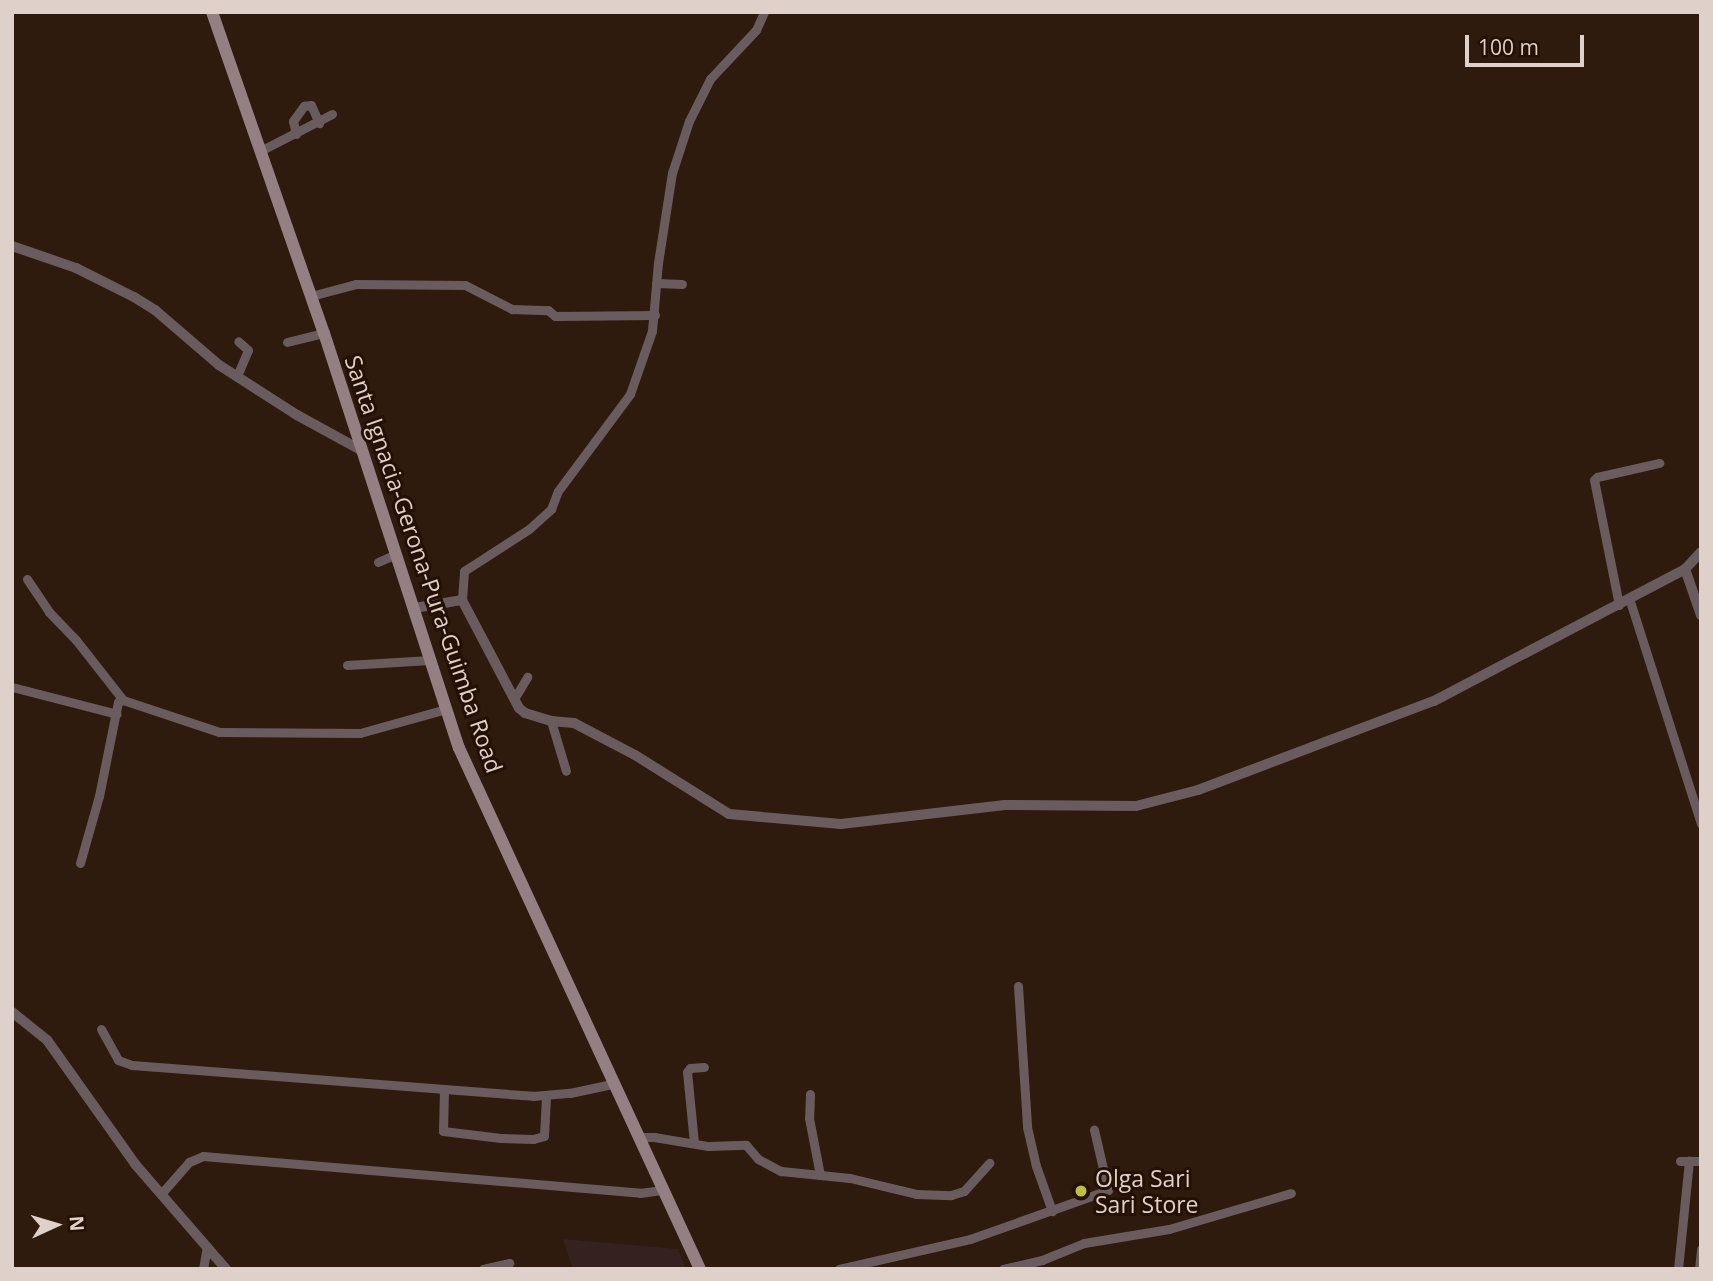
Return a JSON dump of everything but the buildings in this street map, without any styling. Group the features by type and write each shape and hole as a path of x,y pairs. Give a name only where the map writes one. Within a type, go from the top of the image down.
{"main road":[{"name":"Santa Ignacia-Gerona-Pura-Guimba Road","path":"212,12 324,333 446,709 472,778 700,1269"}],"street":[{"path":"764,12 756,30 710,79 689,121 672,173 656,283 655,315 630,394 558,491 551,509 529,530 464,571 462,600 514,699 526,713 551,721 573,723 635,755 713,807 749,818 841,824 1005,805 1136,806 1198,790 1434,701 1685,569 1701,552"},
{"path":"296,134 293,121 304,106 311,105 318,123"},
{"path":"260,151 332,114"},
{"path":"12,246 76,268 134,297 237,376 297,415 361,450"},
{"path":"656,283 682,284"},
{"path":"311,296 356,284 465,285 512,309 548,310 555,316 655,315"},
{"path":"287,342 324,333"},
{"path":"237,376 248,350 238,341"},
{"path":"1619,605 1594,481 1597,477 1659,463"},
{"path":"378,562 396,554"},
{"path":"1685,569 1701,615"},
{"path":"27,579 48,612 76,640 123,700 236,734 359,733 446,709"},
{"path":"1629,598 1701,824"},
{"path":"415,608 462,600"},
{"path":"347,664 430,660"},
{"path":"514,699 527,677"},
{"path":"12,687 117,713"},
{"path":"80,863 99,796 118,702 123,700"},
{"path":"551,721 566,771"},
{"path":"1018,986 1027,1127 1036,1166 1052,1211"},
{"path":"12,1012 47,1040 118,1142 226,1269"},
{"path":"101,1029 118,1060 124,1064 546,1096 612,1084"},
{"path":"694,1143 687,1072 690,1068 704,1067"},
{"path":"444,1090 441,1110 443,1131 501,1138 533,1139 544,1136 546,1096"},
{"path":"810,1094 808,1118 820,1175"},
{"path":"839,1269 970,1238 1108,1191 1094,1130"},
{"path":"638,1137 736,1147 746,1145 758,1159 776,1169 916,1194 951,1195 970,1188 989,1163"},
{"path":"161,1194 189,1162 203,1156 640,1193 662,1190"},
{"path":"1678,1269 1684,1161 1701,1161"},
{"path":"1003,1269 1042,1260 1084,1243 1169,1229 1291,1193"},
{"path":"203,1269 207,1246"},
{"path":"1699,1269 1701,1249"},
{"path":"482,1269 509,1263"}],"shaded area":[{"path":"563,1239 678,1249 686,1269 573,1269"}],"place":[{"name":"Olga Sari Sari Store","path":"1081,1191"}]}
